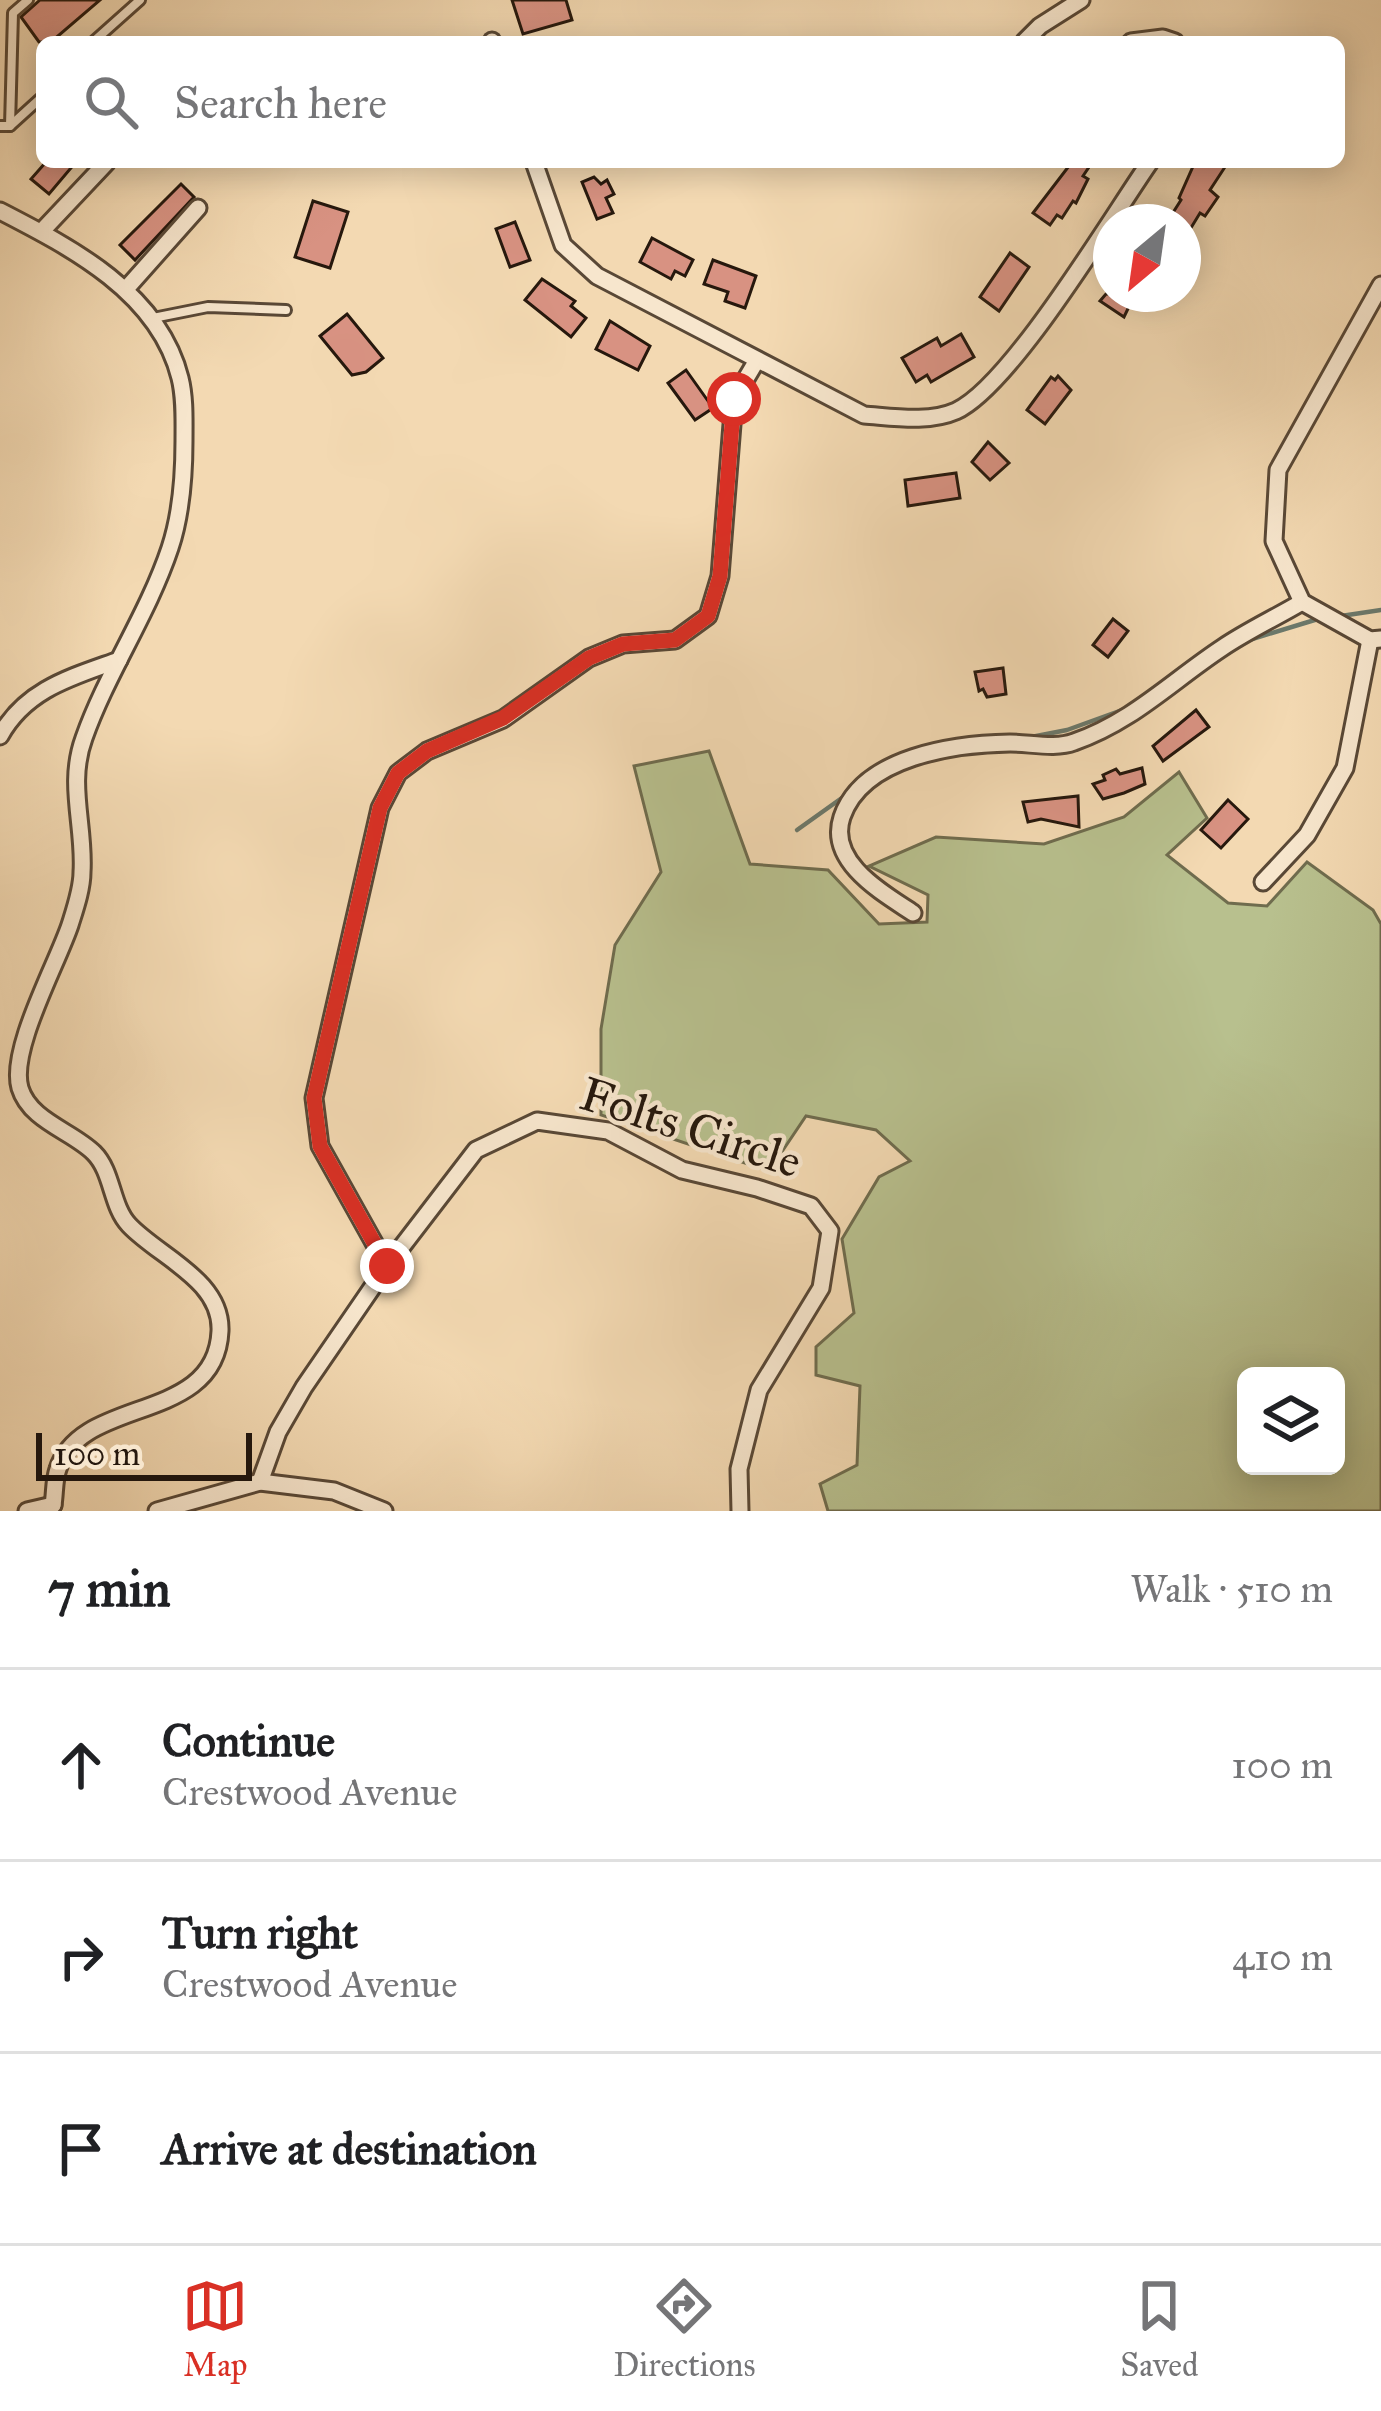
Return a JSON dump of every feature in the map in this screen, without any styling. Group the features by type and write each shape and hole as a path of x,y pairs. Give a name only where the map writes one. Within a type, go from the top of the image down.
{"street":[{"path":"1030,36 1081,0"},
{"path":"41,232 101,168"},
{"path":"536,168 563,245 597,276 864,416 908,418 954,412 983,394 1015,358 1146,168"},
{"path":"126,289 198,208"},
{"path":"0,212 41,232 126,289 153,318 172,351 181,382 184,459 170,547 83,738 74,775 82,875 70,923 24,1040 20,1088 39,1115 79,1138 99,1158 125,1222 208,1289 221,1327 214,1361 190,1389 120,1418 75,1444 58,1466 57,1508 28,1511"},
{"path":"1263,882 1307,835 1345,768 1376,640 1302,602 1274,542 1278,470 1381,285"},
{"path":"387,1266 320,1146 314,1098 380,808 398,773 427,751 503,718 589,658 623,644 675,640 708,616 720,576 734,399 757,360"},
{"path":"913,914 866,882 841,842 840,823 848,802 868,781 921,754 1005,743 1070,744 1141,710 1221,648 1302,602"},
{"path":"0,736 45,687 119,660"},
{"name":"Folts Circle","path":"260,1482 278,1432 304,1387 387,1266 476,1150 537,1121 608,1131 682,1170 811,1207 830,1231 821,1288 760,1390 739,1469 740,1511"},
{"path":"157,1511 260,1482 334,1491 384,1511"}],"lane":[{"path":"5,126 13,13 28,0"},
{"path":"100,36 140,0"},
{"path":"5,126 36,102"},
{"path":"153,318 208,307 286,310"}],"green space":[{"path":"709,751 750,864 828,870 879,924 927,922 928,895 869,866 936,837 1044,844 1124,817 1179,772 1207,818 1167,855 1228,903 1267,906 1307,862 1373,910 1381,924 1381,1511 828,1511 820,1484 857,1465 860,1386 816,1375 816,1347 854,1313 842,1239 879,1177 910,1161 876,1130 806,1116 769,1171 601,1115 601,1029 615,945 661,872 634,766"}],"building":[{"path":"40,0 100,0 58,36 36,38 21,17"},
{"path":"512,0 566,0 572,20 523,34"},
{"path":"41,168 71,168 49,194 31,179"},
{"path":"1067,168 1088,168 1076,203 1062,218 1057,215 1050,225 1033,213"},
{"path":"1192,168 1224,168 1210,190 1218,197 1205,216 1201,204 1178,204"},
{"path":"594,177 601,184 607,180 614,194 606,198 613,213 597,219 582,182"},
{"path":"181,184 194,197 135,260 120,245"},
{"path":"313,201 348,212 330,268 295,257"},
{"path":"515,222 530,260 510,267 496,229"},
{"path":"652,238 693,260 685,276 675,271 671,279 640,262"},
{"path":"1010,253 1029,267 999,311 980,297"},
{"path":"713,260 756,276 745,308 725,301 728,292 704,284"},
{"path":"542,279 575,301 571,306 586,318 571,337 525,300"},
{"path":"347,314 383,358 366,372 352,375 320,336"},
{"path":"610,321 650,346 638,370 596,349"},
{"path":"961,334 974,357 931,382 927,375 916,382 902,358 937,338 941,346"},
{"path":"686,370 713,408 695,420 668,383"},
{"path":"1058,376 1071,390 1045,424 1027,410 1051,377"},
{"path":"988,442 1009,463 990,480 972,462"},
{"path":"956,473 960,498 908,506 905,480"},
{"path":"1113,619 1128,631 1108,657 1093,645"},
{"path":"1003,668 1006,694 987,697 983,689 979,691 975,672"},
{"path":"1196,710 1209,727 1163,761 1153,746"},
{"path":"1142,768 1145,784 1124,793 1103,799 1093,784 1116,769 1120,774"},
{"path":"1078,796 1079,827 1041,819 1028,822 1023,802"},
{"path":"1228,800 1248,819 1221,848 1201,830"}],"waterway":[{"path":"1341,616 1381,610"},
{"path":"1249,640 1318,619"},
{"path":"1026,738 1067,730 1125,709"},
{"path":"797,830 846,795"}],"route":[{"path":"387,1266 320,1146 314,1098 380,808 398,773 427,751 503,718 589,658 623,644 675,640 708,616 720,576 734,399"}]}
